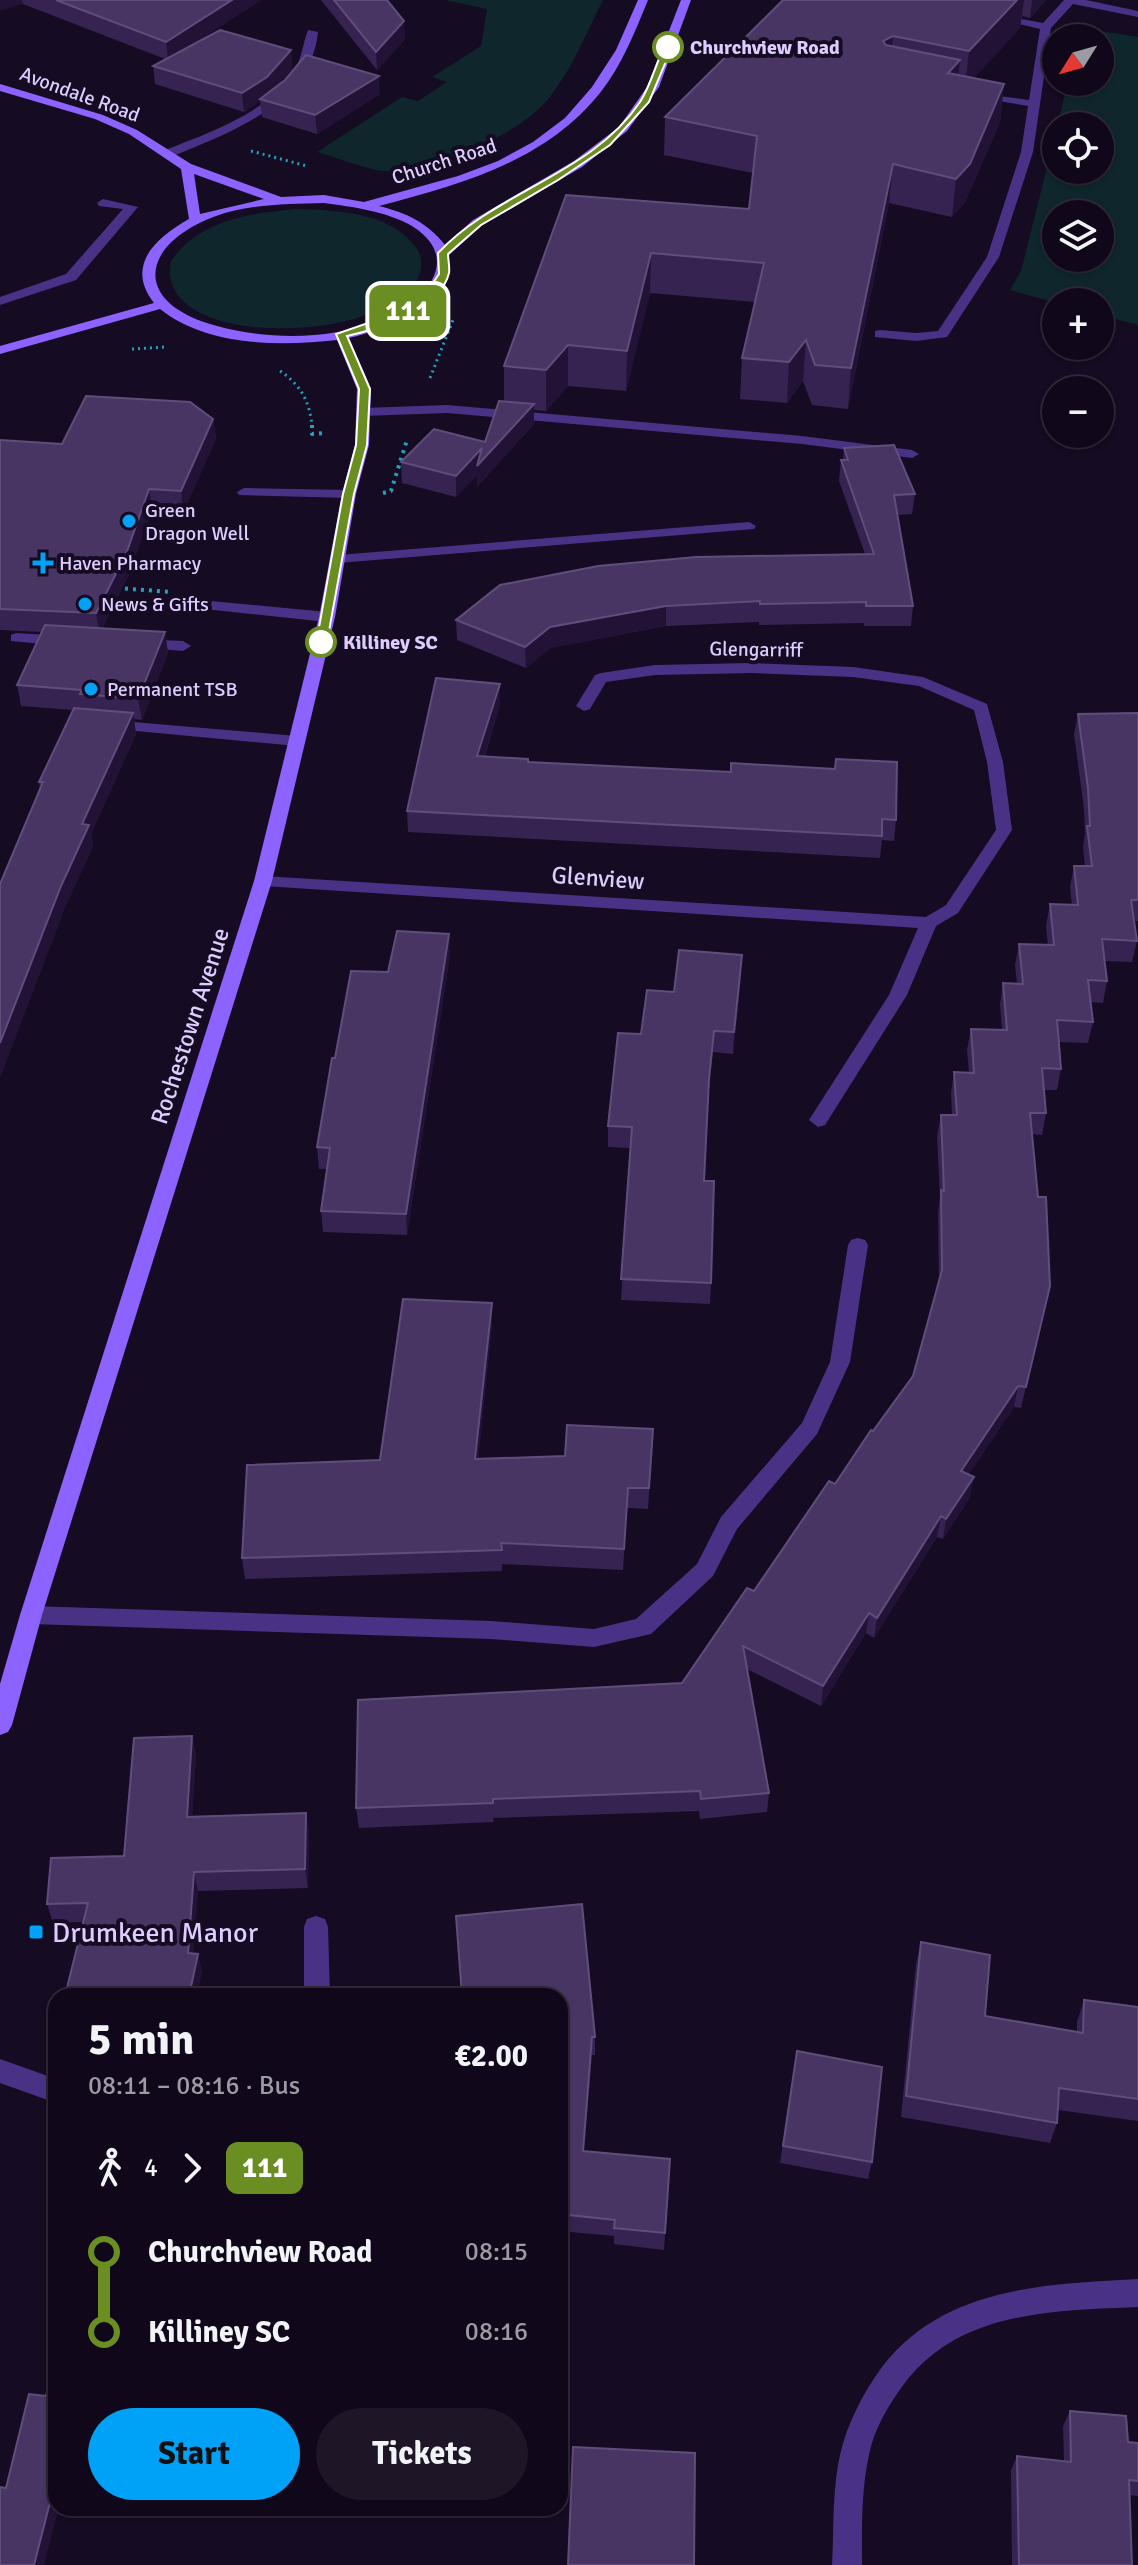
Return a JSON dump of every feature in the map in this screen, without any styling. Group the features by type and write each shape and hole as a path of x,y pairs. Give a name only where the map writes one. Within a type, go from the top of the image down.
{"main road":[{"name":"Church Road","path":"367,205 481,174 531,149 558,130 606,79 643,0"},
{"path":"443,253 477,223 578,164 623,129 653,87 686,0"},
{"name":"Avondale Road","path":"0,87 99,117 169,153 187,167 278,200"},
{"path":"187,167 195,221"},
{"path":"324,199 367,205 404,217 429,233 443,253 444,274 430,295 404,314 367,329 341,334 276,340 231,335 190,323 161,305 148,283 149,260 166,239 195,221 233,207 278,200 324,199"},
{"path":"0,350 161,305"},
{"name":"Rochestown Avenue","path":"0,1725 31,1615 263,881 327,617 349,494 362,445 364,389 341,334"}],"street":[{"path":"1049,24 1070,0 1138,14"},
{"path":"975,13 1042,26"},
{"path":"169,153 211,135 283,94 311,52 312,32"},
{"path":"880,334 933,336 948,327 993,257 1027,152 1042,58"},
{"path":"969,97 1036,104"},
{"path":"0,301 71,277 132,207 103,203"},
{"path":"363,412 447,409 802,440 912,454"},
{"path":"244,492 349,494"},
{"path":"338,559 749,526"},
{"path":"200,605 327,617"},
{"path":"16,638 77,641"},
{"path":"122,643 183,646"},
{"name":"Glengarriff","path":"584,706 601,678 655,670 752,668 853,672 923,682 981,707 995,762 1004,830 952,909 929,923"},
{"path":"88,723 297,741"},
{"name":"Glenview","path":"263,881 929,923"},
{"path":"818,1120 898,995 929,923"},
{"path":"31,1615 491,1630 594,1638 643,1627 705,1570 729,1523 810,1428 840,1362 858,1245"},
{"path":"316,1927 317,1988"},
{"path":"0,2071 48,2088"},
{"path":"847,2565 853,2459 870,2409 895,2368 937,2330 975,2313 1025,2300 1138,2293"}],"path":[{"path":"249,151 310,167"},
{"path":"311,412 312,434 322,433"},
{"path":"106,587 177,592"}],"green space":[{"path":"445,0 603,0 558,87 536,112 498,137 453,157 389,171 363,167 317,152 402,97 418,101 447,82 432,77 481,46 487,9"},
{"path":"1114,33 1138,37 1138,325 1114,319 1114,288 1042,288 1042,299 1010,290 1021,271 1043,184 1114,184 1114,112 1060,112 1064,96 1114,96"},
{"path":"297,209 345,212 391,226 404,235 420,254 417,280 395,301 361,317 318,326 273,328 231,323 196,311 175,290 171,261 196,236 244,216"}],"building":[{"path":"56,0 232,0 166,42"},
{"path":"334,0 387,0 404,21 376,52"},
{"path":"783,0 1017,0 969,51 893,36 883,41 886,45 960,60 948,73 1004,84 970,164 956,179 893,164 851,368 815,365 806,340 789,362 742,358 764,263 651,253 627,351 568,345 546,370 504,366 566,195 749,209 757,136 665,117"},
{"path":"220,30 291,50 267,77 242,93 153,66"},
{"path":"306,55 379,76 315,115 260,99 285,80"},
{"path":"86,396 190,402 213,419 181,491 149,489 126,554 96,613 0,609 0,440 62,444"},
{"path":"499,401 534,404 477,466 482,448 456,476 401,462 434,429 485,442"},
{"path":"894,445 915,494 894,495 913,606 866,606 866,602 760,604 760,601 666,606 550,627 525,647 456,620 500,585 598,566 696,557 874,554 841,460 848,460 844,448"},
{"path":"45,625 165,632 138,699 80,694 82,690 17,685"},
{"path":"436,678 500,684 477,756 528,759 528,762 731,772 731,763 835,769 836,759 897,762 896,820 882,819 882,836 407,811"},
{"path":"74,708 133,713 82,824 89,825 61,886 0,1043 0,884 43,782 39,782"},
{"path":"1138,713 1138,900 1131,900 1137,941 1102,939 1107,981 1088,980 1093,1022 1057,1020 1061,1069 1042,1068 1046,1113 1030,1113 1038,1197 1046,1197 1050,1286 1026,1387 1018,1386 961,1471 974,1477 946,1519 941,1516 877,1618 869,1613 823,1686 743,1646 769,1793 701,1799 700,1791 356,1808 358,1700 682,1683 747,1588 754,1591 829,1481 835,1484 871,1430 913,1376 942,1270 941,1190 944,1191 941,1115 957,1115 954,1072 974,1073 971,1029 1007,1030 1003,983 1023,984 1019,944 1054,945 1050,904 1078,905 1074,866 1092,866 1087,826 1090,826 1088,788 1078,714"},
{"path":"397,931 449,934 406,1214 321,1211 330,1148 317,1147 351,971 388,972"},
{"path":"679,950 742,955 734,1032 714,1031 709,1079 704,1181 714,1181 711,1283 621,1279 632,1127 608,1126 618,1033 641,1034 647,990 674,992"},
{"path":"403,1299 492,1303 475,1459 565,1456 567,1425 653,1429 649,1488 628,1488 624,1549 501,1543 502,1550 242,1558 247,1465 380,1460"},
{"path":"192,1736 187,1817 306,1813 305,1869 194,1872 188,1953 198,1954 191,1988 67,1988 88,1903 47,1904 51,1858 124,1856 134,1738"},
{"path":"582,1904 595,2037 592,2037 583,2151 670,2159 665,2233 614,2228 615,2220 568,2215 568,1988 461,1988 456,1916"},
{"path":"921,1942 990,1955 985,2016 1083,2033 1084,2000 1138,2007 1138,2099 1059,2088 1057,2123 906,2096"},
{"path":"797,2051 882,2067 872,2162 783,2146"},
{"path":"48,2387 48,2510 34,2565 0,2565 0,2487 6,2488 29,2394 46,2396"},
{"path":"1070,2411 1126,2416 1128,2442 1138,2443 1138,2481 1129,2480 1132,2565 1019,2565 1017,2456 1071,2462"},
{"path":"573,2447 695,2453 694,2565 568,2565"}],"bus line":[{"name":"111","path":"321,642 349,494 362,445 364,389 341,334 367,329 404,314 430,295 444,274 443,253 477,223 578,164 623,129 645,102 668,47"}],"place":[{"name":"Churchview Road","path":"668,47"},
{"name":"Green Dragon Well","path":"129,521"},
{"name":"Haven Pharmacy","path":"43,563"},
{"name":"News & Gifts","path":"85,604"},
{"name":"Killiney SC","path":"321,642"},
{"name":"Permanent TSB","path":"91,689"},
{"name":"Drumkeen Manor","path":"36,1932"}]}
